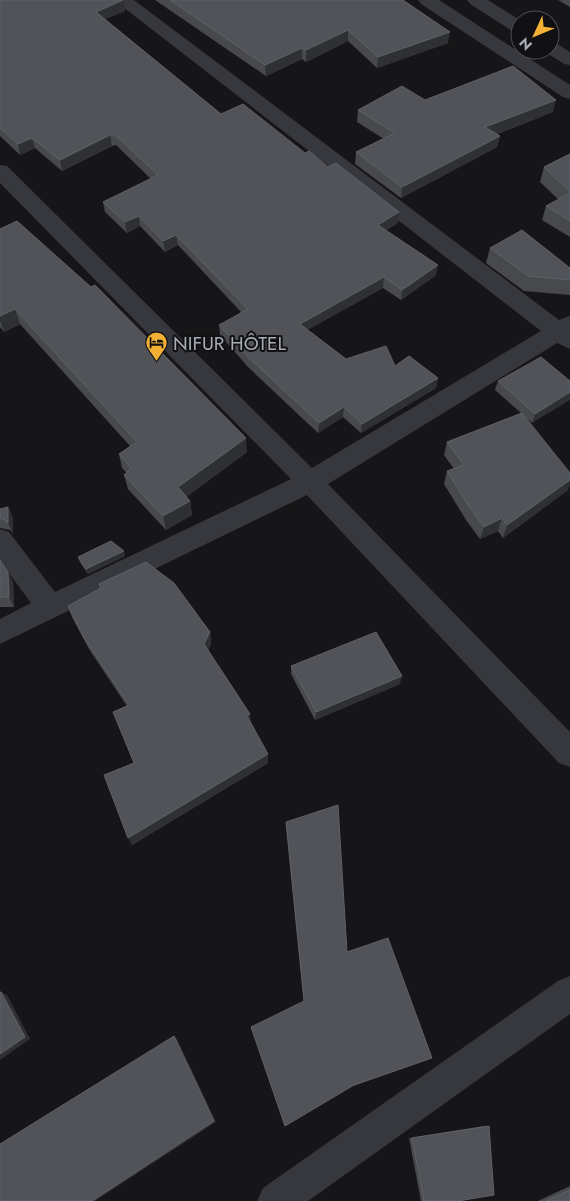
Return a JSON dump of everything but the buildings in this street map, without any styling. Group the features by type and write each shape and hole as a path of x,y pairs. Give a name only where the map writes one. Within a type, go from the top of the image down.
{"street":[{"path":"0,632 310,482 566,332 123,0"},
{"path":"427,0 570,93"},
{"path":"476,0 510,22"},
{"path":"0,171 310,482 570,753"},
{"path":"0,540 50,607"},
{"path":"276,1201 570,993"}],"place":[{"name":"NIFUR HÔTEL","path":"157,362"}]}
